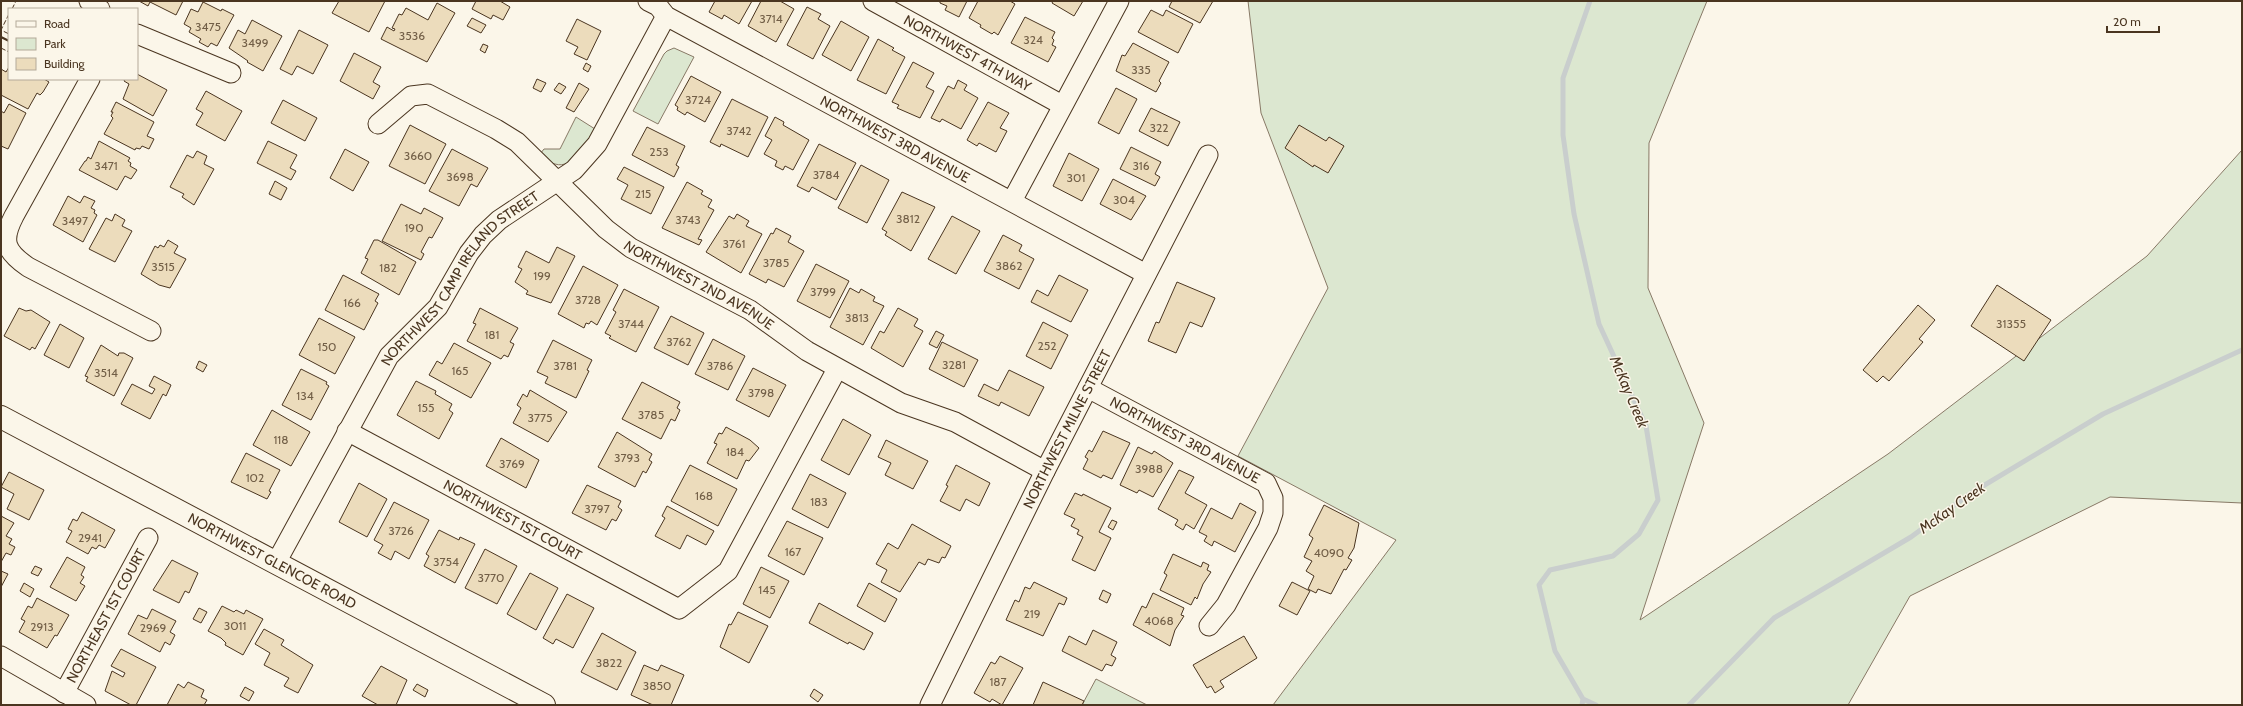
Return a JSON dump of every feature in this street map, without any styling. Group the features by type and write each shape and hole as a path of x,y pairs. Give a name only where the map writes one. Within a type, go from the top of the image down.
{"main road":[{"name":"NORTHWEST GLENCOE ROAD","path":"1,417 277,561 544,705"}],"street":[{"path":"89,1 99,8"},
{"name":"NORTHWEST 4TH WAY","path":"873,1 1062,105"},
{"path":"1012,201 1119,1"},
{"name":"NORTHWEST CAMP IRELAND STREET","path":"277,561 389,356 438,306 469,254 483,235 499,220 574,170 597,144 658,6"},
{"name":"NORTHWEST 3RD AVENUE","path":"658,6 1146,274"},
{"path":"138,34 231,73"},
{"path":"89,80 7,229 6,242 14,258 28,267 151,331"},
{"name":"NORTHWEST 2ND AVENUE","path":"378,124 411,96 428,94 496,129 517,142 557,182 626,245 750,310 807,351 837,368 908,406 955,422 1045,472"},
{"name":"NORTHWEST MILNE STREET","path":"930,705 1045,472 1208,155"},
{"name":"NORTHWEST 1ST COURT","path":"347,432 678,609 728,571 837,368"},
{"name":"NORTHWEST 3RD AVENUE","path":"1088,388 1266,483 1273,498 1273,513 1268,528 1226,605 1209,626"},
{"name":"NORTHEAST 1ST COURT","path":"64,693 148,538"},
{"name":"NORTHEAST 1ST COURT","path":"1,656 86,705"}],"green space":[{"path":"1248,1 1707,1 1649,143 1648,288 1704,423 1640,620 1888,454 2147,256 2242,150 2242,503 2110,497 1910,596 1848,705 1273,705 1396,540 1238,456 1328,288 1261,113"},
{"path":"674,48 694,57 658,124 633,111 664,54"},
{"path":"576,117 595,129 584,147 574,159 562,165 555,164 540,154 544,149 560,149"},
{"path":"1096,679 1147,705 1082,705"}],"building":[{"path":"139,1 183,1 176,15 150,2 148,6"},
{"path":"339,1 385,1 369,32 332,13"},
{"path":"476,1 500,1 510,7 503,20 493,15 491,19 472,9"},
{"path":"715,1 752,1 739,24 724,15 722,19 709,12"},
{"path":"761,1 780,1 794,9 776,42 748,26"},
{"path":"940,1 967,1 959,17 945,10 947,6 940,3"},
{"path":"978,1 1010,1 1015,4 998,35 994,32 992,34 980,27 981,25 969,18"},
{"path":"1053,1 1083,1 1074,16 1052,3"},
{"path":"1172,1 1213,1 1200,23 1169,7"},
{"path":"203,2 221,11 222,9 234,15 217,46 211,43 208,47 199,42 201,39 189,32 191,28 184,24 191,9 198,12"},
{"path":"437,3 455,13 427,62 381,39 387,27 394,31 395,29 392,28 399,14 402,15 406,8 428,20"},
{"path":"807,7 821,14 818,19 830,26 813,59 787,45"},
{"path":"1151,10 1163,16 1166,10 1193,24 1178,53 1138,32"},
{"path":"1025,17 1055,32 1052,38 1054,40 1052,45 1056,47 1048,62 1011,43"},
{"path":"472,18 486,25 481,33 467,26"},
{"path":"577,19 601,31 587,60 574,54 578,47 566,41"},
{"path":"252,20 282,36 263,71 247,62 248,61 229,48 238,30 245,34"},
{"path":"841,21 869,37 851,71 822,55"},
{"path":"299,30 328,45 313,74 297,66 292,75 280,69"},
{"path":"878,39 894,48 892,50 905,57 886,94 857,80"},
{"path":"1133,43 1169,62 1159,81 1161,83 1156,92 1116,71 1122,55 1125,56"},
{"path":"483,44 488,46 485,53 480,50"},
{"path":"354,53 381,67 373,82 380,86 373,99 340,81"},
{"path":"913,62 934,73 926,87 934,91 920,118 897,108 899,105 892,102"},
{"path":"586,63 591,66 588,72 583,69"},
{"path":"1,69 6,72 8,69 8,80 46,80 49,82 40,95 37,93 28,109 1,95"},
{"path":"138,75 167,90 153,116 123,99 129,84 124,81 138,80"},
{"path":"691,76 721,92 705,122 687,112 685,115 677,110 678,107 675,105"},
{"path":"537,79 546,83 541,92 533,88"},
{"path":"958,80 967,85 964,90 978,98 961,129 942,119 940,122 931,118 948,86 954,89"},
{"path":"559,83 566,87 561,94 554,90"},
{"path":"579,83 589,89 574,112 566,108"},
{"path":"1116,88 1137,99 1119,134 1098,123"},
{"path":"206,91 242,111 225,141 196,125 203,113 196,109"},
{"path":"732,99 768,117 748,157 721,144 720,147 710,142"},
{"path":"283,100 317,118 305,141 271,123"},
{"path":"116,102 154,122 147,136 154,139 149,149 142,146 140,149 136,148 135,150 104,134 113,118 111,116 113,112 111,112"},
{"path":"988,102 1009,113 1000,128 1007,131 996,152 979,143 977,146 967,140"},
{"path":"9,104 26,113 8,149 1,146 1,111 4,113"},
{"path":"1151,108 1180,122 1168,146 1139,131"},
{"path":"775,117 784,122 783,125 809,140 793,170 785,166 783,170 775,166 777,161 764,154 772,140 765,136"},
{"path":"410,125 446,144 425,184 389,166"},
{"path":"1299,125 1326,141 1329,137 1344,146 1328,173 1314,165 1313,167 1285,148"},
{"path":"647,127 685,146 676,165 679,167 674,177 632,155"},
{"path":"99,141 130,158 128,161 131,163 130,166 137,170 131,179 125,176 117,190 79,170 88,157 91,159"},
{"path":"268,141 297,155 290,168 296,171 291,180 257,163"},
{"path":"819,144 856,163 836,200 812,187 809,192 797,186"},
{"path":"1131,147 1161,162 1155,174 1160,177 1155,186 1120,169"},
{"path":"345,149 369,162 353,191 330,178"},
{"path":"452,149 488,168 477,187 471,184 459,206 429,191"},
{"path":"197,151 207,156 204,164 214,169 194,205 182,197 184,194 170,187 187,155 193,158"},
{"path":"1069,153 1099,169 1082,201 1053,186"},
{"path":"861,165 889,180 867,223 838,208"},
{"path":"624,167 664,187 651,214 621,199 628,185 617,179"},
{"path":"1113,179 1146,196 1131,220 1100,204"},
{"path":"275,181 287,188 281,200 269,194"},
{"path":"687,182 703,191 701,194 712,200 708,207 714,210 698,239 702,240 699,245 662,228"},
{"path":"902,192 935,207 911,251 885,235 887,232 882,229"},
{"path":"68,196 80,203 84,196 95,201 91,208 95,210 94,213 97,215 83,242 53,225"},
{"path":"401,204 421,214 424,208 443,218 432,238 429,237 421,252 424,254 421,260 382,241"},
{"path":"115,214 125,220 122,226 132,231 115,262 89,249 106,218 112,221"},
{"path":"737,214 749,221 746,226 762,234 741,273 706,252 729,216 734,219"},
{"path":"952,216 980,231 956,274 928,259"},
{"path":"776,228 791,236 788,242 804,251 784,287 768,279 766,283 749,274 771,233 773,234"},
{"path":"1003,235 1022,245 1019,251 1034,259 1019,289 984,271"},
{"path":"168,240 178,246 174,253 186,259 170,288 159,285 141,274 155,246 158,248 160,245 164,247"},
{"path":"374,240 378,240 416,262 399,295 361,273 368,259 365,258"},
{"path":"557,247 575,256 551,303 526,294 528,291 515,282 522,269 518,267 526,251 549,263"},
{"path":"816,264 849,281 830,318 797,301"},
{"path":"583,266 618,285 597,325 591,321 589,324 586,323 584,328 558,314"},
{"path":"343,275 379,294 375,301 378,303 364,330 325,310"},
{"path":"1059,275 1088,290 1071,322 1031,302 1037,290 1048,296"},
{"path":"1177,282 1215,298 1202,327 1190,322 1176,353 1148,341 1156,322 1159,323"},
{"path":"1997,285 2051,320 2024,361 1971,326"},
{"path":"850,288 859,293 861,289 875,297 873,301 884,306 863,345 830,327"},
{"path":"624,289 659,307 636,352 609,338 611,336 605,333 616,312 613,310"},
{"path":"1918,305 1935,320 1919,339 1923,342 1889,381 1883,376 1877,382 1863,370"},
{"path":"19,308 26,311 31,310 50,322 35,349 32,347 30,350 4,336"},
{"path":"480,308 518,328 510,342 514,344 508,357 504,355 501,359 467,341 476,324 473,323"},
{"path":"898,308 918,319 914,326 923,331 903,367 871,348 880,331 884,333"},
{"path":"671,316 704,333 688,365 654,348"},
{"path":"319,318 355,337 335,374 299,355"},
{"path":"1043,322 1068,335 1051,369 1026,356"},
{"path":"60,324 84,338 69,368 44,355"},
{"path":"936,331 944,335 937,348 929,344"},
{"path":"713,339 745,356 728,390 695,374"},
{"path":"553,340 592,360 587,370 589,371 576,398 545,383 548,377 537,372"},
{"path":"942,342 978,360 964,387 929,369"},
{"path":"454,343 491,363 471,398 429,375 437,361 442,364"},
{"path":"101,345 118,356 119,353 124,353 133,358 114,396 86,381 88,377 85,376"},
{"path":"199,361 207,365 203,372 196,368"},
{"path":"753,368 786,385 769,417 736,400"},
{"path":"301,369 327,382 326,384 329,386 311,420 282,405"},
{"path":"1009,370 1044,387 1029,416 1001,402 999,406 978,396 984,384 998,391"},
{"path":"154,376 171,385 166,396 163,394 150,419 121,404 132,384 152,394 155,389 149,386"},
{"path":"416,381 436,391 435,394 452,404 449,410 453,413 439,439 397,415"},
{"path":"642,382 680,402 677,408 680,410 675,421 671,419 661,439 622,419"},
{"path":"530,390 567,412 548,442 513,423 521,408 517,405 523,394 527,397"},
{"path":"272,410 310,432 291,466 253,445"},
{"path":"843,419 871,435 849,475 821,460"},
{"path":"726,427 750,440 759,448 749,461 746,460 737,479 707,463 717,444 714,443 719,433 722,434"},
{"path":"1103,431 1130,443 1112,479 1103,475 1101,478 1083,469 1088,459 1085,457 1089,450 1092,452"},
{"path":"617,432 652,454 649,460 652,462 646,473 643,471 635,487 598,467"},
{"path":"501,438 539,460 526,488 486,466"},
{"path":"886,440 928,461 913,489 885,475 891,463 878,457"},
{"path":"1138,447 1152,454 1154,451 1173,463 1153,497 1139,490 1137,493 1120,485"},
{"path":"246,453 280,470 269,491 271,492 267,499 231,482"},
{"path":"690,465 737,489 718,526 671,501"},
{"path":"956,465 990,483 979,506 966,499 960,511 940,501 948,486 946,485"},
{"path":"1179,470 1194,477 1185,493 1207,505 1194,529 1186,524 1183,530 1175,525 1178,520 1158,509"},
{"path":"9,472 44,490 29,520 7,509 14,494 1,487"},
{"path":"810,474 846,493 828,528 792,509"},
{"path":"359,483 387,499 367,537 339,522"},
{"path":"587,485 621,501 618,507 622,510 616,521 612,519 606,530 572,513"},
{"path":"1075,493 1082,496 1083,494 1111,508 1099,532 1111,538 1095,571 1072,560 1083,537 1077,534 1079,530 1071,526 1075,519 1064,514"},
{"path":"394,502 429,520 409,559 395,551 391,560 378,553 383,545 374,540"},
{"path":"1240,503 1256,512 1235,552 1214,541 1212,546 1204,541 1207,536 1199,532 1211,508 1232,519"},
{"path":"1324,505 1359,523 1354,548 1348,558 1352,560 1346,570 1344,569 1331,594 1318,589 1316,593 1308,589 1314,576 1306,571 1312,561 1304,557 1313,538 1309,535"},
{"path":"667,506 714,531 706,545 687,535 680,549 655,536 665,518 662,516"},
{"path":"82,512 115,530 105,548 99,545 96,549 92,547 88,554 66,542 72,531 68,529 73,519 77,521"},
{"path":"1,516 14,523 6,536 12,539 9,544 15,547 11,555 6,553 1,562"},
{"path":"1112,520 1117,522 1113,530 1108,527"},
{"path":"787,521 823,538 804,575 768,556"},
{"path":"912,524 951,546 945,558 942,557 939,563 928,559 925,565 919,562 900,592 881,582 887,570 876,564 888,543 898,549"},
{"path":"439,530 459,540 460,537 475,544 455,583 424,566 429,556 426,554"},
{"path":"485,549 517,566 497,604 465,588"},
{"path":"1173,554 1201,567 1203,562 1209,565 1207,570 1211,572 1203,584 1197,599 1195,597 1191,605 1160,590 1167,575 1164,573"},
{"path":"67,557 85,567 81,575 84,577 80,583 85,586 76,601 50,587"},
{"path":"172,560 198,573 189,593 185,591 179,603 153,590"},
{"path":"35,566 42,569 38,576 31,573"},
{"path":"761,567 789,581 770,618 743,604"},
{"path":"1,571 8,574 1,587"},
{"path":"530,573 558,588 536,630 507,614"},
{"path":"1034,582 1067,598 1064,605 1059,603 1043,636 1006,620 1015,600 1019,602 1025,587 1030,589"},
{"path":"1292,582 1310,591 1297,615 1279,606"},
{"path":"24,583 34,589 30,597 20,591"},
{"path":"869,583 897,599 885,622 857,606"},
{"path":"1103,590 1111,594 1107,603 1099,599"},
{"path":"1153,593 1184,608 1181,615 1184,616 1175,630 1170,646 1133,625 1142,606 1146,608"},
{"path":"567,594 594,608 573,648 556,639 553,644 543,638"},
{"path":"37,598 69,615 57,636 55,635 47,648 19,632 25,621 21,619 28,606 32,608"},
{"path":"819,603 873,633 864,650 849,642 848,644 809,623"},
{"path":"222,606 234,612 236,610 244,614 246,610 263,619 243,655 225,645 226,643 221,638 208,631"},
{"path":"199,608 207,612 201,623 193,619"},
{"path":"152,609 176,621 170,632 175,635 170,645 165,642 160,652 128,634 138,615 147,619"},
{"path":"738,612 768,626 749,663 720,647 729,624 731,625"},
{"path":"264,629 284,640 281,645 313,665 298,693 284,686 289,678 264,665 270,653 255,644"},
{"path":"1093,630 1117,642 1111,655 1116,658 1112,666 1106,664 1102,671 1062,651 1069,636 1086,645"},
{"path":"602,633 636,652 617,690 581,672"},
{"path":"1244,636 1257,658 1220,681 1224,687 1215,693 1211,686 1207,688 1193,665"},
{"path":"121,649 156,667 136,705 131,705 105,691 112,671 123,677 125,673 111,666"},
{"path":"1000,656 1023,668 1002,705 992,699 990,702 974,693 991,662 995,664"},
{"path":"644,665 658,671 661,665 684,675 671,705 653,705 631,695"},
{"path":"381,666 407,680 396,705 378,705 362,696"},
{"path":"188,682 204,690 201,697 207,700 204,705 167,705 178,684 184,688"},
{"path":"1043,682 1084,701 1082,705 1033,705"},
{"path":"417,684 428,690 425,697 413,690"},
{"path":"245,687 254,692 249,701 240,696"},
{"path":"814,689 823,695 818,702 810,696"}],"waterway":[{"name":"McKay Creek","path":"1590,1 1563,78 1563,135 1574,214 1599,324 1646,426 1658,500 1639,534 1613,556 1550,570 1539,585 1555,651 1583,699 1596,705"},
{"name":"McKay Creek","path":"1689,705 1774,618 1911,537 1968,495 2103,414 2242,350"},
{"name":"McKay Creek","path":"1582,705 1583,699"}],"fence":[{"path":"12,8 16,1"},
{"path":"8,16 1,30 8,34"},
{"path":"1,48 8,52"}],"wall":[{"path":"1,37 8,40"}]}
